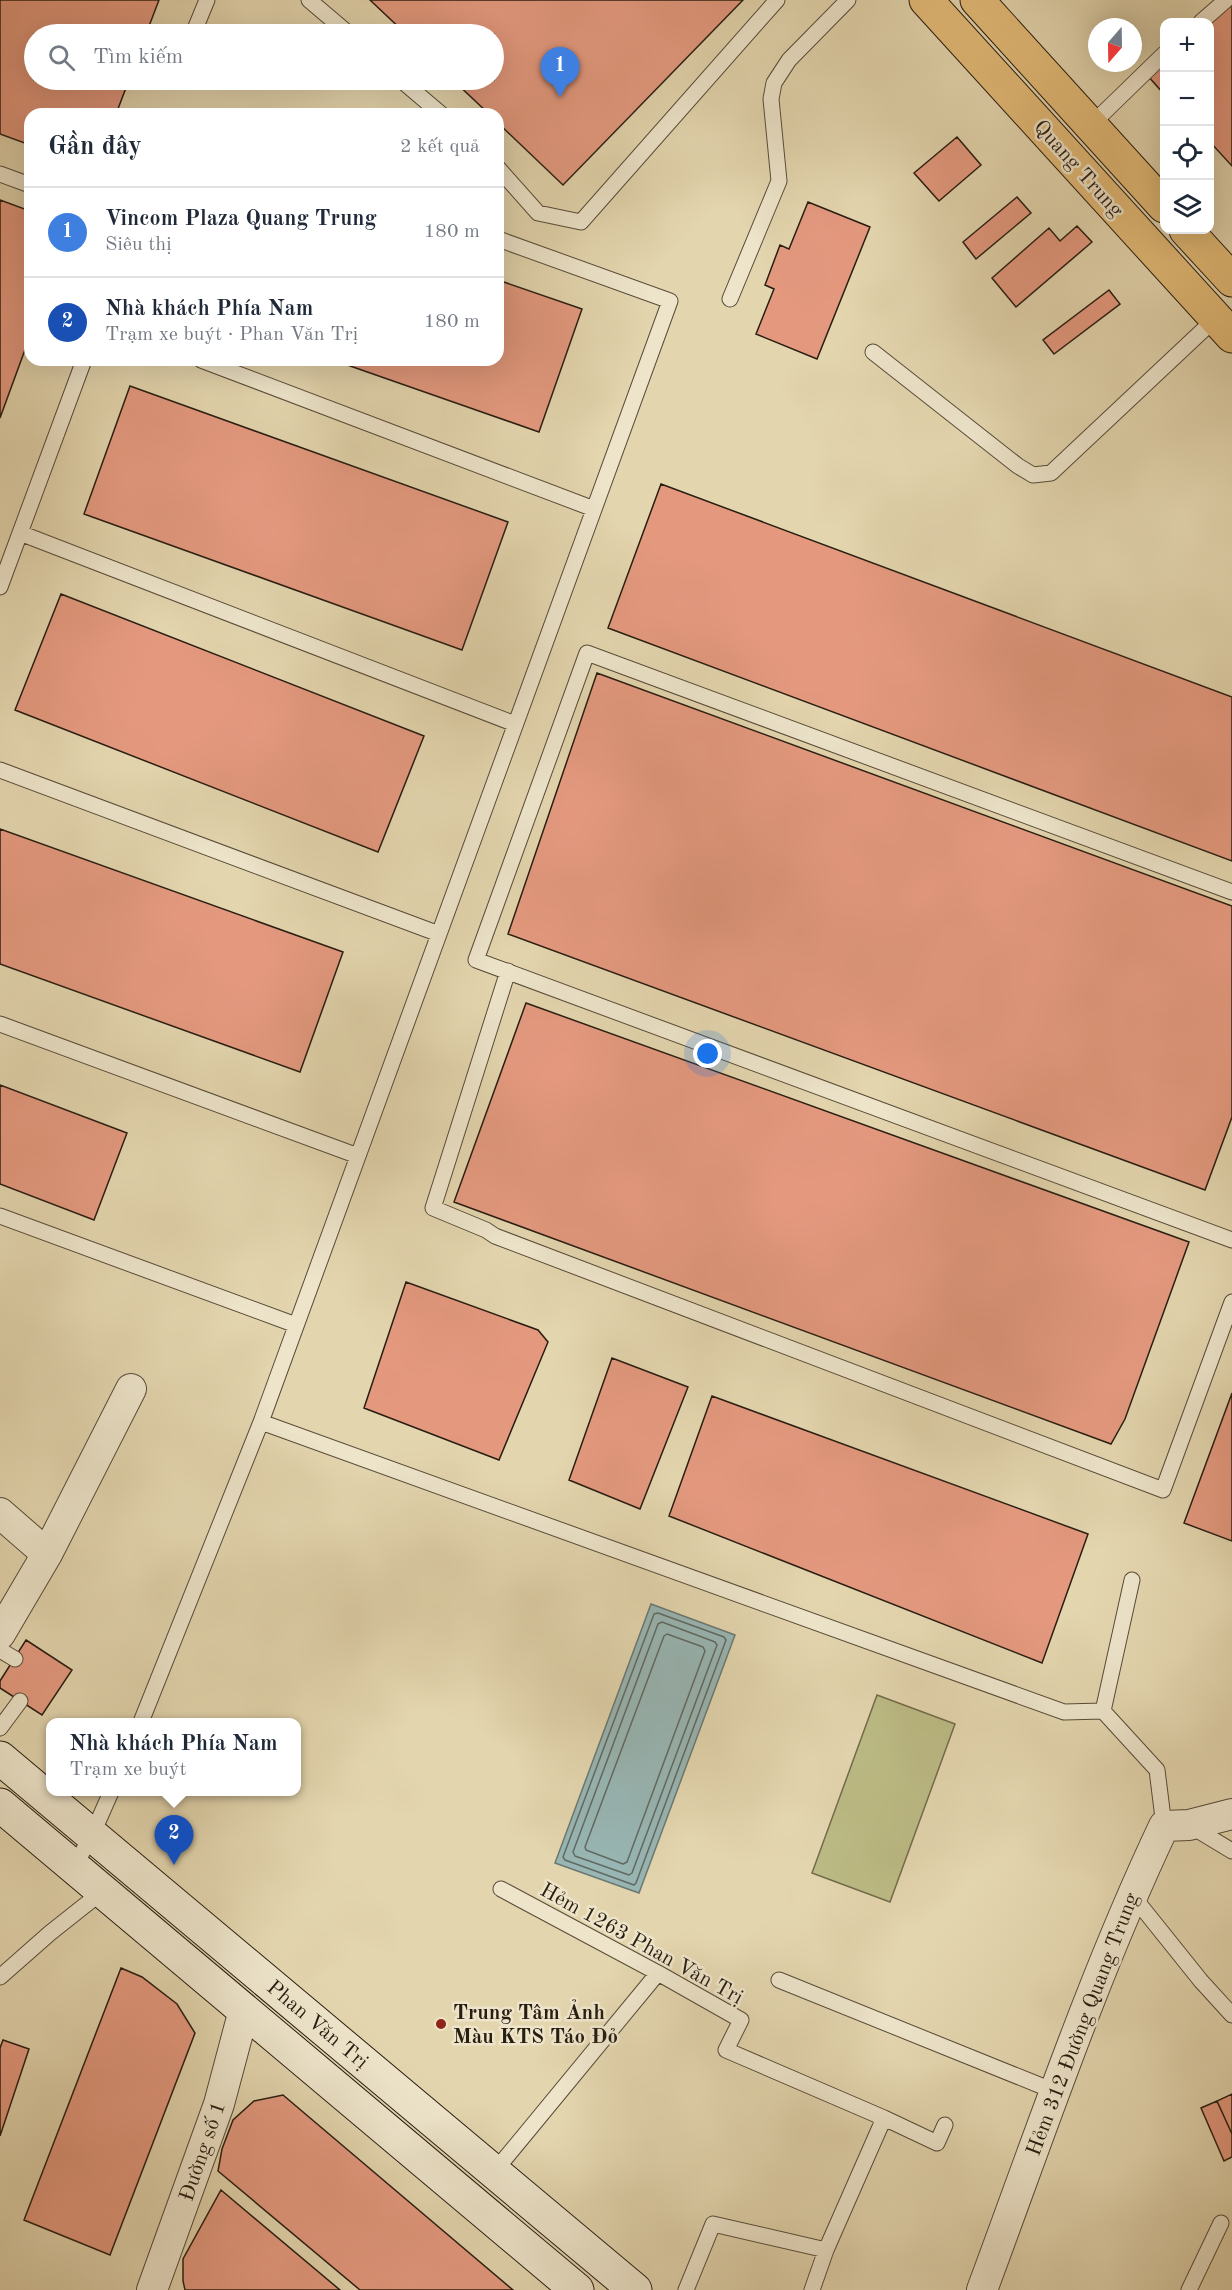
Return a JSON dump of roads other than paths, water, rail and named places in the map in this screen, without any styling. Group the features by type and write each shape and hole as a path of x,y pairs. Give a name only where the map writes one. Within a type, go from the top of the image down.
{"main road":[{"name":"Quang Trung","path":"926,0 1224,327"},
{"name":"Quang Trung","path":"977,0 1160,202"},
{"path":"1191,234 1227,265"},
{"name":"Phan Văn Trị","path":"0,1758 635,2290"},
{"name":"Phan Văn Trị","path":"0,1805 577,2290"}],"street":[{"path":"7,1646 47,1554 131,1389"},
{"path":"0,1513 47,1554"},
{"path":"1177,1826 1232,1814"},
{"name":"Hẻm 312 Đường Quang Trung","path":"984,2290 1054,2091 1132,1895 1177,1826"},
{"name":"Đường số 1","path":"152,2290 219,2104 243,2010"}],"lane":[{"path":"197,24 207,0"},
{"path":"309,0 337,24"},
{"path":"504,175 538,213 581,222 777,0"},
{"path":"730,299 779,181 771,99 774,83 789,60 848,0"},
{"path":"1206,18 1226,0"},
{"path":"1090,125 1160,58"},
{"path":"413,90 434,108"},
{"path":"0,174 24,183"},
{"path":"143,1718 261,1422 670,301 504,240"},
{"path":"873,352 1018,466 1033,475 1051,473 1224,327"},
{"path":"0,587 82,366"},
{"path":"217,366 594,508"},
{"path":"20,533 515,724"},
{"path":"1232,892 587,653 476,960 1232,1240"},
{"path":"0,770 439,934"},
{"path":"508,971 433,1208 506,1241 1162,1490 1232,1302"},
{"path":"0,1024 358,1156"},
{"path":"0,1216 296,1325"},
{"path":"261,1422 1064,1712 1103,1711 1157,1770 1177,1826 1232,1851"},
{"path":"1103,1711 1132,1580"},
{"path":"0,1650 7,1646"},
{"path":"0,1728 20,1701"},
{"path":"74,1867 92,1835 109,1796"},
{"name":"Hẻm 1263 Phan Văn Trị","path":"501,1889 741,2020 726,2050 937,2143 945,2125"},
{"path":"0,1977 103,1891"},
{"path":"1132,1895 1201,1981 1232,2015"},
{"path":"494,2172 658,1973"},
{"path":"778,1980 1054,2091"},
{"path":"812,2290 826,2250 884,2118"},
{"path":"1189,2290 1221,2223"},
{"path":"686,2290 713,2224 826,2250"}],"water":[{"path":"651,1604 735,1635 639,1893 555,1863"}],"place":[{"name":"Vincom Plaza Quang Trung","path":"560,97"},
{"name":"Nhà khách Phía Nam","path":"174,1865"},
{"name":"Trung Tâm Ảnh Màu KTS Táo Đỏ","path":"441,2024"}]}
